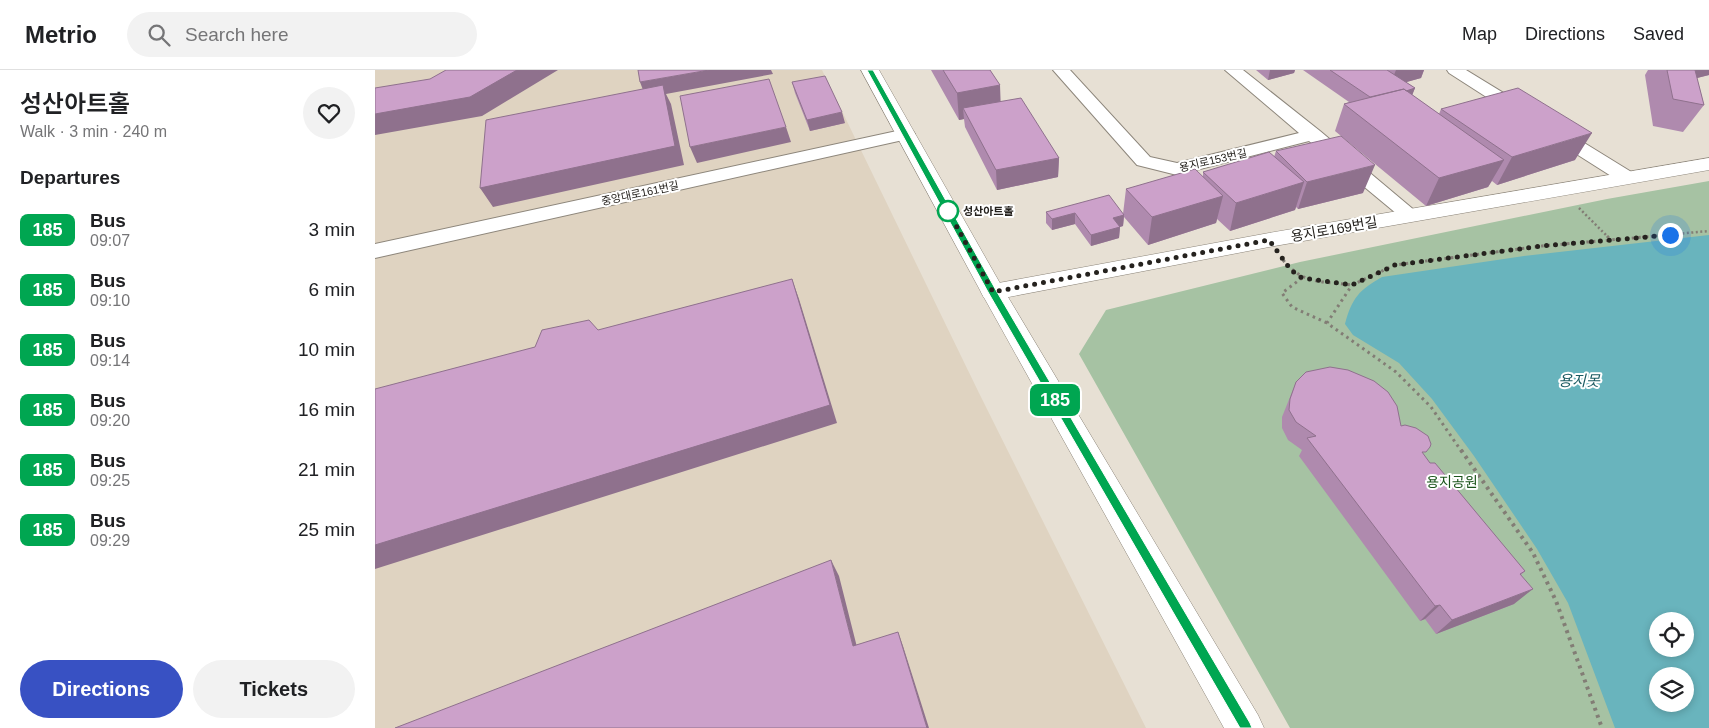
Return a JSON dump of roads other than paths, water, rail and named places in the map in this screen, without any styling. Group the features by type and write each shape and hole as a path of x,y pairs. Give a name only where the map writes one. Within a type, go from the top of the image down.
{"main road":[{"path":"870,70 993,292 1245,728"},
{"name":"용지로169번길","path":"993,292 1269,240 1709,164"}],"street":[{"name":"용지로153번길","path":"1061,70 1144,162 1177,169 1314,135"},
{"name":"용지로169번길","path":"1233,70 1410,215"},
{"path":"1455,70 1626,177"},
{"name":"중앙대로161번길","path":"375,251 906,134"}],"water":[{"name":"용지못","path":"1709,235 1709,728 1615,728 1568,603 1537,549 1474,456 1432,399 1399,363 1353,335 1345,324 1354,301 1367,286 1382,277 1524,256"}],"place":[{"name":"성산아트홀","path":"948,211"}],"park label":[{"name":"용지공원","path":"1452,482"}]}
